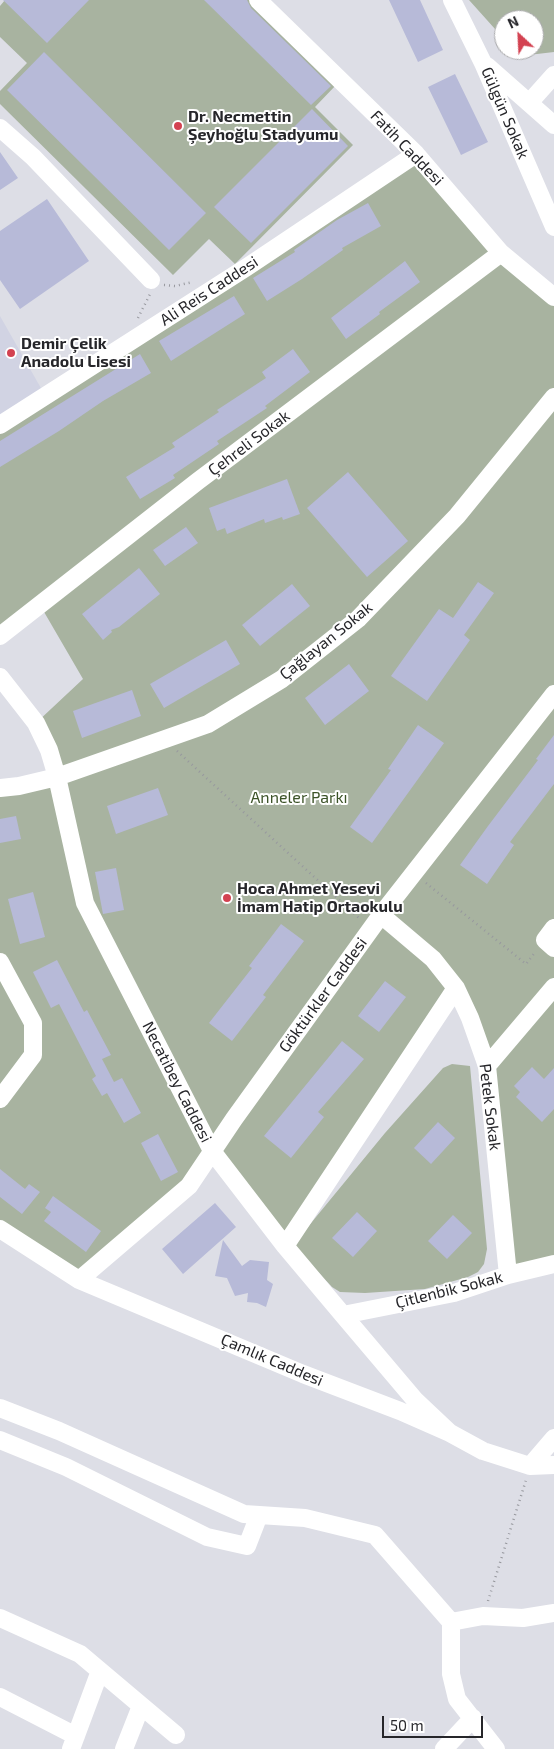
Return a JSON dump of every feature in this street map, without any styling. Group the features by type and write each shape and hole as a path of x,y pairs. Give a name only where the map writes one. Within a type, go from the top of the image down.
{"street":[{"name":"Fatih Caddesi","path":"258,0 416,154 501,253 554,297"},
{"name":"Gülgün Sokak","path":"452,0 483,63 554,227"},
{"path":"483,63 554,125"},
{"path":"529,102 554,75"},
{"path":"0,128 33,157 151,280"},
{"name":"Ali Reis Caddesi","path":"0,425 211,290 416,154"},
{"name":"Çehreli Sokak","path":"0,636 198,482 501,253"},
{"name":"Çağlayan Sokak","path":"0,788 19,786 57,777 208,724 282,679 358,619 457,516 554,397"},
{"name":"Necatibey Caddesi","path":"0,677 36,723 49,750 57,777 85,903 212,1151 285,1246 342,1315 414,1400 450,1433"},
{"name":"Göktürkler Caddesi","path":"79,1280 189,1186 234,1119 376,922 554,694"},
{"name":"Petek Sokak","path":"376,922 433,959 456,988 470,1018 487,1066 508,1276"},
{"path":"0,962 33,1023 33,1055 0,1099"},
{"path":"487,1066 554,987"},
{"path":"285,1246 456,988"},
{"name":"Çamlık Caddesi","path":"0,1229 79,1280 450,1433 483,1451 530,1466 554,1466"},
{"name":"Çitlenbik Sokak","path":"342,1315 454,1292 554,1264"},
{"path":"0,1408 59,1431 244,1514 305,1518 375,1535 451,1622 451,1674 457,1699 496,1749"},
{"path":"530,1466 554,1438"},
{"path":"0,1440 66,1467 207,1537 247,1546 258,1515"},
{"path":"451,1622 482,1616 522,1618 554,1613"},
{"path":"0,1618 80,1654 176,1735"},
{"path":"0,1697 74,1743 100,1672"},
{"path":"124,1749 141,1706"},
{"path":"444,1749 473,1718"}],"path":[{"path":"131,341 138,319 150,297 151,280 168,286 200,282 211,290"},
{"path":"163,740 191,763 302,868 376,922"},
{"path":"414,873 526,964 551,939"},
{"path":"482,1616 530,1466"}],"shaded area":[{"name":"Demir Çelik Anadolu Lisesi","path":"0,316 42,390 0,416"}],"green space":[{"name":"Dr. Necmettin Şeyhoğlu Stadyumu","path":"5,0 251,0 337,84 315,107 353,145 235,264 209,239 173,275 0,104 0,91 27,63 0,37 0,6"},
{"path":"469,0 554,0 554,52 544,53 544,10 494,10 494,28"},
{"name":"Anneler Parkı","path":"416,154 554,297 554,1264 508,1275 487,1066 456,989 285,1246 212,1152 79,1280 0,1229 0,788 57,777 36,723 83,679 40,605 0,636 0,425"},
{"path":"452,1064 470,1066 487,1249 484,1264 478,1272 468,1277 425,1289 365,1293 340,1292 332,1287 293,1245 385,1133 443,1068"}],"building":[{"path":"3,0 89,0 47,43"},
{"path":"204,0 247,0 251,8 331,86 311,105"},
{"path":"389,0 420,0 443,50 418,62"},
{"path":"44,52 206,213 169,250 7,90"},
{"path":"455,74 488,142 461,155 428,87"},
{"path":"312,109 348,146 251,243 214,207"},
{"path":"0,152 18,178 0,190"},
{"path":"47,199 89,261 20,309 0,280 0,231"},
{"path":"368,203 381,226 342,248 343,250 302,279 267,301 253,278 295,252 294,250 337,220"},
{"path":"405,261 420,282 346,339 331,318"},
{"path":"234,296 245,314 171,361 159,341"},
{"path":"293,349 310,372 265,406 267,408 217,441 219,444 173,475 175,478 140,499 126,477 175,447 172,443 219,412 217,410 266,378 262,372"},
{"path":"140,354 151,373 103,401 59,431 0,467 0,441"},
{"path":"348,472 408,541 367,577 307,508"},
{"path":"287,479 300,514 283,520 282,517 265,523 264,519 227,534 225,528 217,531 209,508"},
{"path":"186,527 198,543 165,566 153,550"},
{"path":"139,568 160,594 119,627 111,630 112,632 103,640 82,614"},
{"path":"478,582 494,593 464,635 470,640 427,701 391,676 439,609 453,618"},
{"path":"292,584 310,606 260,646 242,625"},
{"path":"226,640 240,664 164,708 150,684"},
{"path":"349,664 369,691 325,725 305,698"},
{"path":"132,690 141,716 82,738 73,711"},
{"path":"418,725 444,743 372,843 350,827 391,770 388,769"},
{"path":"554,735 554,784 510,842 514,845 487,884 460,865 538,760 536,759"},
{"path":"158,788 168,815 116,834 107,806"},
{"path":"16,816 21,839 0,843 0,819"},
{"path":"116,868 124,910 103,914 95,872"},
{"path":"33,892 45,937 20,944 8,899"},
{"path":"281,924 304,941 263,995 266,997 232,1041 209,1023 252,968 249,966"},
{"path":"57,960 84,1012 87,1010 111,1055 102,1059 114,1082 122,1078 141,1113 124,1123 107,1093 102,1096 92,1079 96,1076 59,1004 51,1008 33,972"},
{"path":"385,981 406,997 379,1032 358,1016"},
{"path":"342,1041 364,1059 318,1112 324,1117 291,1158 264,1136"},
{"path":"532,1067 544,1079 554,1068 554,1109 542,1122 516,1097 520,1092 514,1086"},
{"path":"438,1122 455,1138 431,1164 414,1148"},
{"path":"158,1134 178,1172 161,1181 141,1143"},
{"path":"0,1169 25,1189 29,1184 40,1192 22,1214 0,1197"},
{"path":"53,1196 101,1231 86,1252 44,1221 51,1212 45,1208"},
{"path":"215,1203 236,1227 183,1274 162,1249"},
{"path":"357,1212 377,1231 353,1257 332,1238"},
{"path":"453,1215 472,1233 447,1259 428,1241"},
{"path":"223,1240 242,1266 250,1260 269,1262 267,1280 273,1284 266,1307 257,1303 247,1302 248,1293 235,1296 227,1278 215,1276"}],"place":[{"name":"Dr. Necmettin Şeyhoğlu Stadyumu","path":"178,126"},
{"name":"Demir Çelik Anadolu Lisesi","path":"11,353"},
{"name":"Hoca Ahmet Yesevi İmam Hatip Ortaokulu","path":"227,898"}]}
